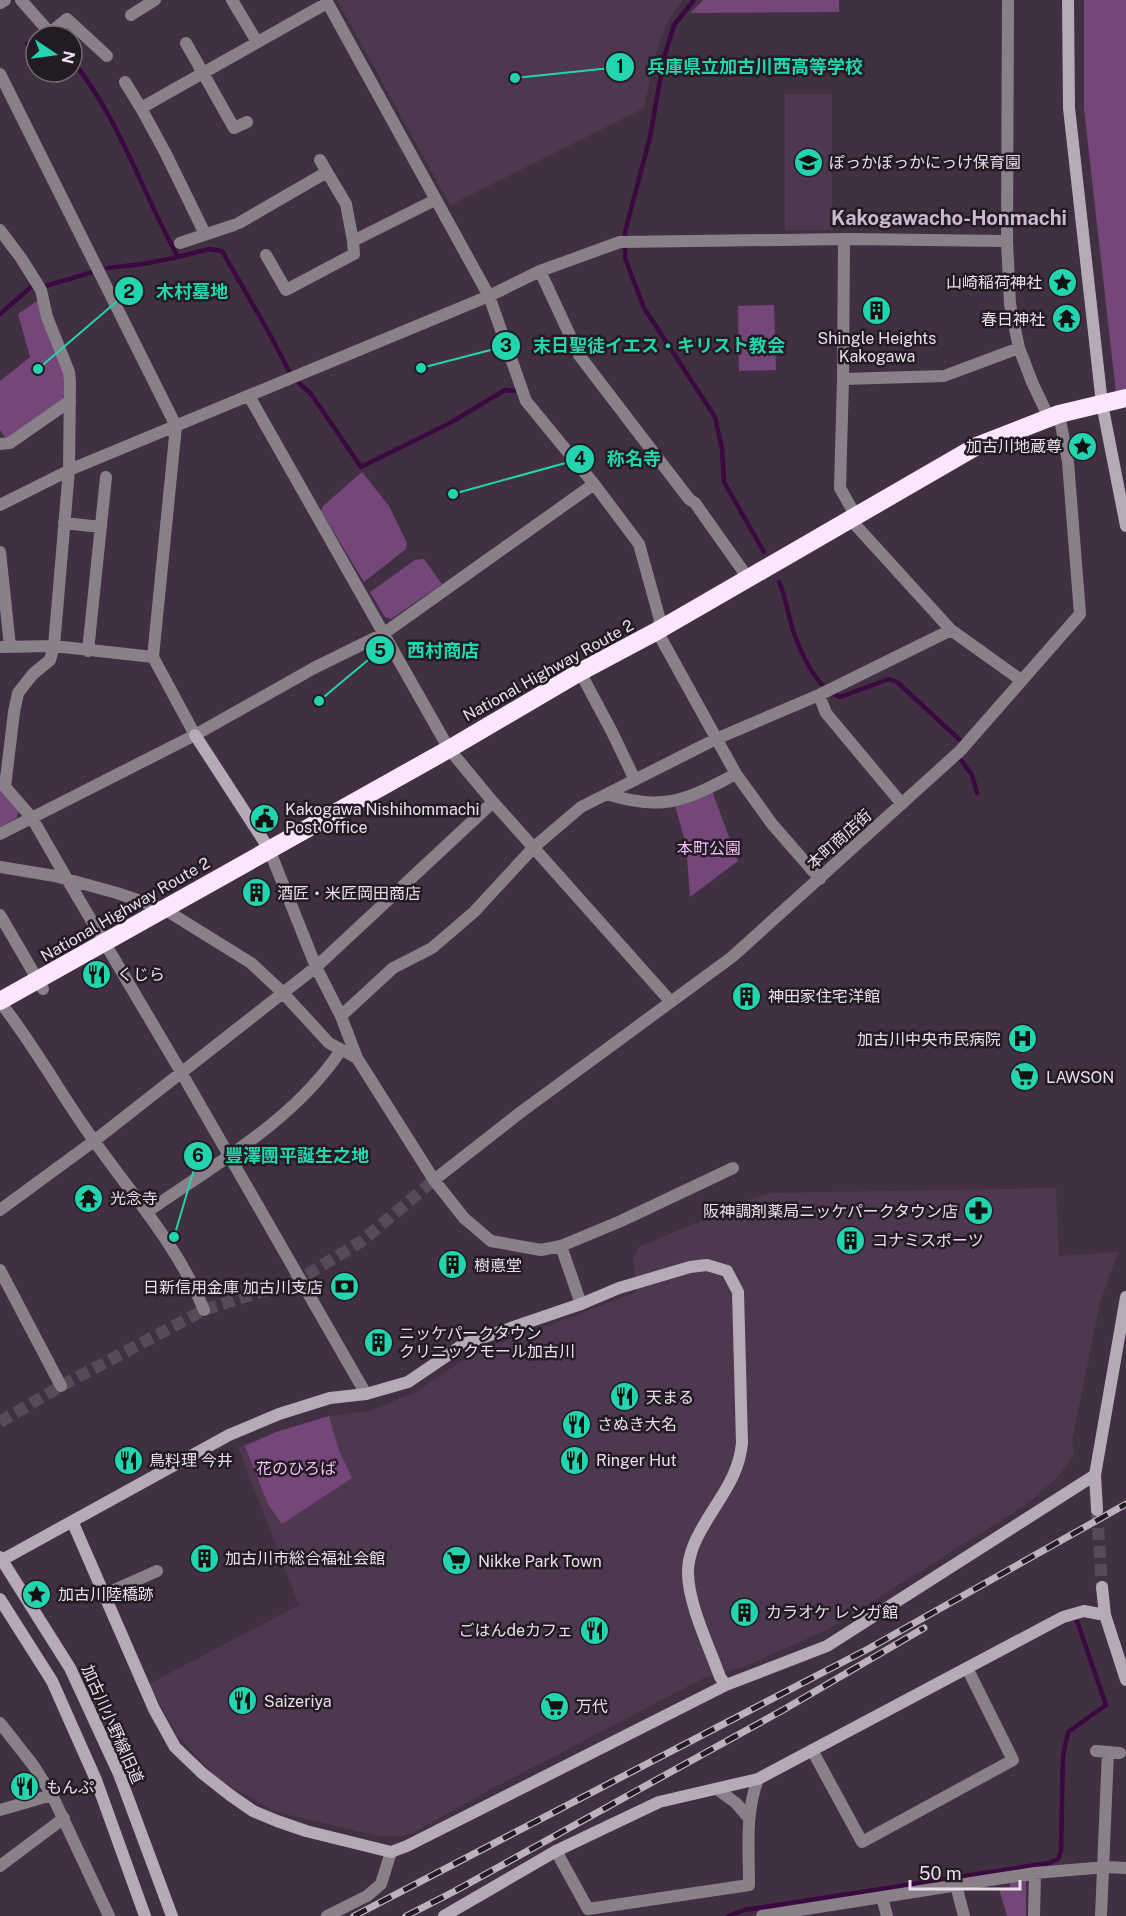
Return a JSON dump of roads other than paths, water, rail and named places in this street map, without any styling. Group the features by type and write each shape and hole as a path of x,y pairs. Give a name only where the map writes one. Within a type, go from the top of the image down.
{"highway":[{"name":"National Highway Route 2","path":"0,1002 40,985 105,943 164,909 449,749 580,672 657,631 852,515 977,446 1054,416 1114,401"}],"street":[{"path":"0,3 5,0"},
{"path":"21,0 50,33 68,19 107,56"},
{"path":"232,0 257,42"},
{"name":"本町商店街","path":"434,1180 521,1112 732,957 960,751 1080,614 1068,462 1054,416 1032,382 1019,348 1010,304 1007,241 1008,0"},
{"path":"1068,0 1070,108 1114,401 1126,526"},
{"path":"131,15 151,1"},
{"path":"141,108 326,1 489,296 526,401 594,484 639,544 660,621 657,631 716,739 736,774 772,824 820,879"},
{"path":"186,43 234,128 247,122"},
{"path":"0,74 176,426 153,657 195,735 269,849 316,967 341,1016 357,1058 434,1180 464,1218 491,1241 541,1250 561,1246 621,1221 733,1168"},
{"path":"125,82 166,154 205,234"},
{"path":"266,255 286,290 354,254 346,204 320,160"},
{"path":"180,243 253,220 327,172"},
{"path":"353,241 435,200"},
{"path":"0,230 4,245 21,258 41,290 47,317 69,372 70,401 69,470 54,646 50,660 33,674 18,693 3,784 32,818 229,1154 366,1394"},
{"path":"844,239 840,488 852,515 951,630 1021,680"},
{"path":"0,505 69,470 489,296 540,271 624,242 844,239 1007,241"},
{"path":"540,271 579,355 693,502 748,578"},
{"path":"843,379 944,376 1019,348"},
{"path":"249,396 449,749 493,802 671,1002"},
{"path":"0,444 10,443 70,401"},
{"path":"88,651 106,477"},
{"path":"0,834 195,735 314,668 383,634 594,484"},
{"path":"64,523 101,527"},
{"path":"0,552 5,646 54,646 153,657"},
{"path":"341,1016 393,968 432,948 474,912 534,847 581,807 716,739 819,695 951,630"},
{"path":"580,672 635,780"},
{"path":"819,695 826,713 902,804"},
{"path":"607,794 622,799 671,802 713,786 736,774"},
{"path":"0,1210 94,1142 316,967 493,802"},
{"path":"0,867 67,879 164,909 251,963 283,993 329,1043 357,1058"},
{"path":"0,915 40,985"},
{"path":"0,1002 94,1142 147,1212 177,1257 196,1290 204,1310"},
{"path":"147,1212 277,1120 297,1102 341,1050"},
{"path":"561,1246 581,1304"},
{"path":"1,1559 73,1523 229,1435 279,1414 330,1398 366,1394 408,1382 464,1344 627,1286 690,1267 707,1265 727,1271 738,1292 742,1443 740,1460 732,1480 695,1541 688,1571 693,1602 720,1677 726,1684"},
{"path":"0,1270 61,1386"},
{"path":"1097,1510 1095,1475 1126,1297"},
{"path":"73,1523 162,1724 176,1747 202,1773 253,1811 325,1836 391,1852 417,1841 726,1684 827,1646 1095,1475"},
{"name":"加古川小野線旧道","path":"1,1559 70,1668 119,1774 172,1916"},
{"path":"105,1594 157,1571"},
{"path":"1102,1587 1105,1615 1126,1680"},
{"path":"0,1599 52,1681 96,1780 145,1916"},
{"path":"444,1916 556,1851 659,1802 758,1779 1063,1617 1084,1611 1105,1615"},
{"path":"812,1750 862,1842 1013,1760 968,1668"},
{"path":"0,1723 33,1765 52,1795 109,1916"},
{"path":"1101,1916 1108,1752"},
{"path":"556,1851 588,1909 749,1885 748,1817 751,1796 758,1779"},
{"path":"717,1789 736,1803 748,1817"},
{"path":"0,1810 52,1795"},
{"path":"0,1866 64,1818"},
{"path":"327,1916 367,1896 381,1884 391,1852"},
{"path":"762,1916 808,1913 882,1897 1035,1873 1102,1867 1126,1868"},
{"path":"1034,1916 1035,1873"},
{"path":"956,1885 964,1916"},
{"path":"882,1897 887,1916"}],"waterway":[{"path":"694,0 674,25 664,58 650,137 625,232 625,258 644,308 715,417 722,449 724,482 764,552"},
{"path":"84,76 117,131 178,257 209,249 222,251 289,371"},
{"path":"107,268 178,257"},
{"path":"45,286 93,272"},
{"path":"0,314 31,287"},
{"path":"299,383 311,394 361,467 450,423 505,390 514,391"},
{"path":"779,582 798,644 812,672 825,687 840,697 889,679 897,682 961,741"},
{"path":"961,760 972,775 977,793"},
{"path":"728,1916 744,1910 1049,1863 1058,1859 1061,1851 1063,1756 1068,1732 1106,1705 1077,1621"}],"tunnel":[{"path":"0,1422 61,1386 204,1310 300,1279 362,1241 434,1180"},
{"path":"1097,1510 1102,1587"}],"railway":[{"path":"354,1916 868,1649 1126,1504"},
{"path":"406,1916 783,1710 924,1628"}],"place":[{"name":"兵庫県立加古川西高等学校","path":"515,78"},
{"name":"ぽっかぽっかにっけ保育園","path":"808,162"},
{"name":"山崎稲荷神社","path":"1063,282"},
{"name":"Shingle Heights Kakogawa","path":"877,310"},
{"name":"春日神社","path":"1066,319"},
{"name":"末日聖徒イエス・キリスト教会","path":"421,368"},
{"name":"木村墓地","path":"38,369"},
{"name":"加古川地蔵尊","path":"1083,446"},
{"name":"称名寺","path":"453,494"},
{"name":"西村商店","path":"319,701"},
{"name":"Kakogawa Nishihommachi Post Office","path":"264,818"},
{"name":"酒匠・米匠岡田商店","path":"256,893"},
{"name":"くじら","path":"96,974"},
{"name":"神田家住宅洋館","path":"747,996"},
{"name":"加古川中央市民病院","path":"1022,1039"},
{"name":"LAWSON","path":"1025,1077"},
{"name":"光念寺","path":"89,1198"},
{"name":"阪神調剤薬局ニッケパークタウン店","path":"979,1211"},
{"name":"豐澤團平誕生之地","path":"174,1237"},
{"name":"コナミスポーツ","path":"851,1240"},
{"name":"樹悳堂","path":"453,1265"},
{"name":"日新信用金庫 加古川支店","path":"344,1287"},
{"name":"ニッケパークタウン クリニックモール加古川","path":"378,1342"},
{"name":"天まる","path":"625,1397"},
{"name":"さぬき大名","path":"576,1424"},
{"name":"鳥料理 今井","path":"128,1460"},
{"name":"Ringer Hut","path":"575,1460"},
{"name":"加古川市総合福祉会館","path":"204,1558"},
{"name":"Nikke Park Town","path":"457,1561"},
{"name":"加古川陸橋跡","path":"37,1594"},
{"name":"カラオケ レンガ館","path":"745,1612"},
{"name":"ごはんdeカフェ","path":"594,1630"},
{"name":"Saizeriya","path":"243,1701"},
{"name":"万代","path":"555,1706"},
{"name":"もんぷ","path":"25,1787"}],"district":[{"name":"Kakogawacho-Honmachi","path":"949,218"}],"park label":[{"name":"本町公園","path":"709,848"},
{"name":"花のひろば","path":"296,1468"}]}
